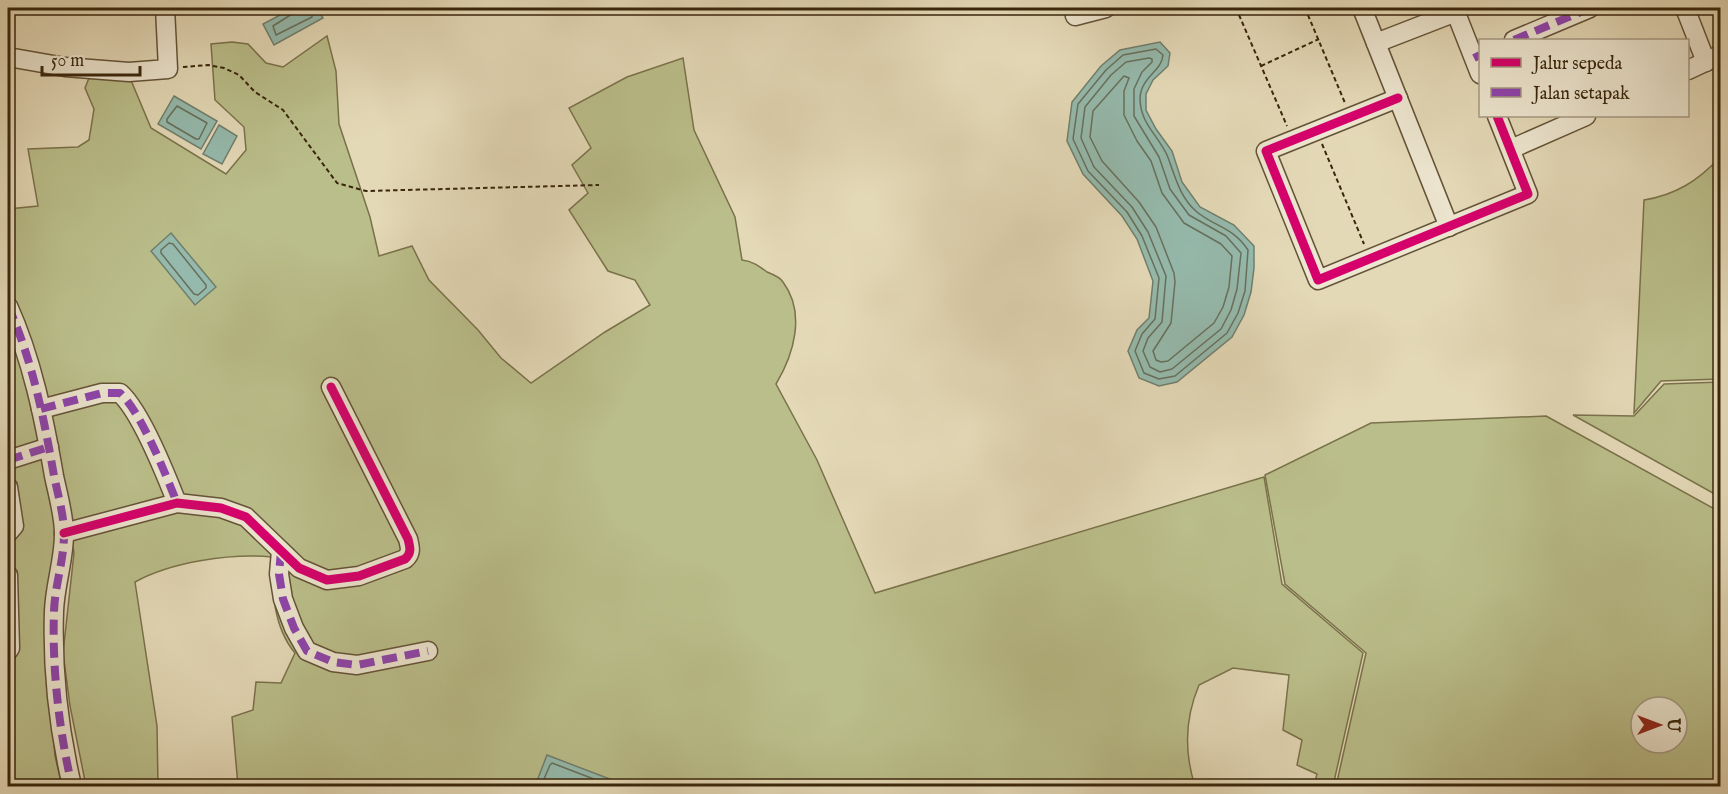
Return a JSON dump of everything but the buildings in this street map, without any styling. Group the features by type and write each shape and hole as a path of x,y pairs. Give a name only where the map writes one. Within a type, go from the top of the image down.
{"street":[{"path":"8,57 65,67 129,72 168,69 165,8"},
{"path":"1075,16 1106,8"},
{"path":"1362,8 1449,226"},
{"path":"1516,39 1590,8"},
{"path":"1685,8 1713,58 1689,70"},
{"path":"1376,43 1455,10 1478,62"},
{"path":"1398,98 1266,151 1318,280 1528,194 1497,117"},
{"path":"1510,149 1584,117"},
{"path":"8,306 18,328 41,408 64,533 62,565 54,609 55,663 59,711 72,786"},
{"path":"64,533 177,503 221,508 246,518 299,568 327,580 359,576 405,559 410,551 408,539 331,387"},
{"path":"41,408 102,393 120,393 132,407 177,503"},
{"path":"8,460 49,447"},
{"path":"8,487 14,526 8,533"},
{"path":"281,551 279,574 283,599 294,628 307,651 333,662 357,665 428,651"},
{"path":"8,575 10,648 8,651"}],"path":[{"path":"1236,8 1293,140"},
{"path":"1305,8 1350,117"},
{"path":"1261,66 1319,39"},
{"path":"168,69 208,65 224,68 239,75 255,92 283,110 337,183 366,191 599,185"},
{"path":"1316,130 1370,258"}],"green space":[{"path":"327,36 336,71 339,124 370,217 379,256 412,246 429,280 478,330 501,358 531,383 605,332 650,305 635,280 608,271 569,210 588,193 572,165 591,148 569,108 627,77 683,58 694,130 735,217 742,260 755,264 780,279 790,294 794,307 796,320 792,347 776,384 817,460 875,593 1264,477 1282,584 1363,653 1333,786 1314,786 1317,774 1297,765 1302,740 1283,730 1289,675 1233,668 1199,685 1194,697 1189,722 1188,748 1195,786 238,786 232,717 253,710 256,682 281,683 295,653 282,632 278,620 273,595 272,557 238,556 183,564 135,582 157,726 158,786 86,786 70,706 63,653 74,553 63,482 27,334 8,289 8,209 38,206 28,149 78,147 89,140 94,109 85,88 91,73 130,78 151,128 226,174 246,150 244,127 215,100 211,44 232,42 248,44 266,63 283,67"},
{"path":"1720,154 1720,379 1661,381 1634,413 1644,200 1666,195 1685,186 1711,166"},
{"path":"8,320 16,341 55,508 56,542 47,663 55,756 62,786 8,786"},
{"path":"1720,382 1720,497 1573,415 1634,416 1664,384"},
{"path":"1546,416 1720,512 1720,786 1336,786 1366,653 1285,584 1265,475 1371,423"}],"water":[{"path":"293,8 317,8 323,18 274,45 263,24"},
{"path":"1160,42 1170,53 1168,66 1153,80 1146,94 1146,110 1172,151 1182,182 1200,207 1234,225 1254,246 1254,268 1251,292 1244,315 1232,337 1177,382 1159,386 1139,378 1128,351 1137,330 1149,318 1153,281 1137,239 1122,216 1083,174 1067,141 1072,102 1101,66 1120,50"},
{"path":"174,96 217,121 201,149 158,124"},
{"path":"219,125 237,136 222,164 203,154"},
{"path":"171,233 216,287 195,305 151,251"},
{"path":"547,755 628,786 535,786"}],"marked path":[{"path":"1516,39 1590,8"},
{"path":"1474,58 1479,56"},
{"path":"8,306 24,347 36,389 63,520 64,544 54,611 54,655 63,743 72,786"},
{"path":"41,409 102,393 120,393 144,429 177,503"},
{"path":"8,460 49,447"},
{"path":"281,551 279,574 283,599 294,628 307,651 333,662 357,665 428,651"},
{"path":"8,575 10,648 8,651"}],"cycle path":[{"path":"1398,98 1266,151 1318,280 1528,194 1497,117"},
{"path":"64,533 177,503 221,508 246,517 299,568 327,580 359,576 405,559 410,552 408,539 331,387"}]}
